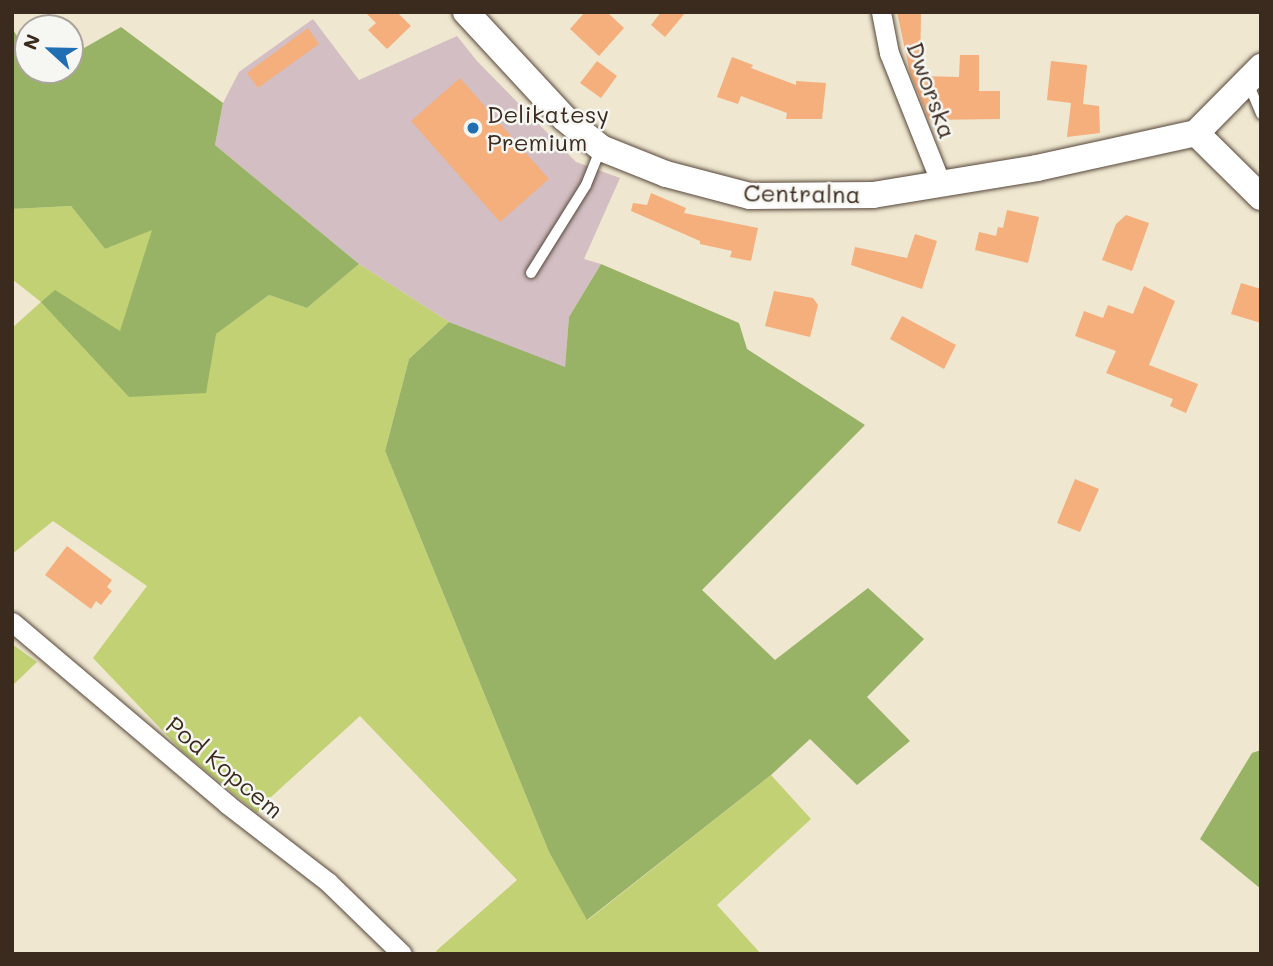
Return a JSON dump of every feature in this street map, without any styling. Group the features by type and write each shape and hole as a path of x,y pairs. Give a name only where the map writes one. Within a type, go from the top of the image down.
{"street":[{"name":"Centralna","path":"466,12 564,118 601,148 666,174 750,197 873,195 1037,168 1196,132"},
{"name":"Dworska","path":"881,12 890,53 941,184"},
{"path":"1254,74 1196,132 1261,197"},
{"name":"Pod Kopcem","path":"12,622 227,804 328,882 402,954"}],"lane":[{"path":"1254,74 1261,114"},
{"path":"531,273 586,186 601,148"}],"shaded area":[{"path":"313,19 359,80 457,36 477,61 576,162 620,178 584,259 601,264 569,317 565,368 449,322 359,264 215,145 223,103 239,72"}],"green space":[{"path":"121,27 223,103 215,145 359,264 307,308 269,295 216,334 206,393 129,397 41,302 55,290 120,331 152,230 105,249 71,206 12,209 12,28 14,84 84,84 84,48"},
{"path":"71,206 105,249 153,229 120,332 55,291 129,397 269,295 307,308 359,264 449,322 409,359 385,451 549,852 588,920 771,775 811,819 717,905 761,954 438,954 436,951 517,880 360,716 257,813 182,751 93,658 147,586 53,521 12,554 12,328 41,302 12,279 12,209"},
{"path":"601,264 739,323 747,349 865,425 702,590 775,660 868,588 924,639 867,697 910,741 857,785 810,739 771,775 587,920 549,852 385,451 409,359 449,322 565,367 569,317"},
{"path":"12,644 37,662 12,686"},
{"path":"1261,750 1261,889 1200,839 1252,753"}],"building":[{"path":"365,12 397,12 411,26 387,49 368,30 376,23"},
{"path":"585,12 607,12 624,28 599,56 570,29"},
{"path":"661,12 686,12 665,37 651,25"},
{"path":"897,12 921,12 920,76 959,77 960,55 979,55 979,91 1000,91 1000,119 929,120 910,73"},
{"path":"308,28 319,44 258,88 247,73"},
{"path":"732,57 753,65 751,68 796,85 796,81 826,83 822,119 786,119 787,113 741,96 738,104 717,97"},
{"path":"597,61 617,76 601,98 580,83"},
{"path":"1051,61 1087,65 1083,104 1099,106 1100,133 1067,137 1071,103 1047,100"},
{"path":"460,78 549,179 500,222 411,121"},
{"path":"651,193 686,208 684,213 758,228 751,261 730,257 732,251 700,244 700,241 631,211 633,203 647,205"},
{"path":"1007,210 1039,217 1028,263 975,250 979,232 996,236 998,227 1003,228"},
{"path":"1126,215 1149,223 1132,271 1102,260 1116,224"},
{"path":"915,234 937,241 922,289 851,265 855,247 907,258"},
{"path":"1241,283 1261,289 1261,323 1231,314"},
{"path":"1144,286 1175,301 1149,365 1198,384 1186,413 1170,406 1173,399 1106,373 1116,351 1075,336 1084,311 1103,318 1108,305 1133,314"},
{"path":"774,291 813,298 818,305 810,337 765,326"},
{"path":"902,316 956,345 944,369 890,339"},
{"path":"1075,479 1099,489 1080,532 1057,523"},
{"path":"67,546 112,580 107,587 112,591 101,605 96,601 91,609 45,575"}],"place":[{"name":"Delikatesy Premium","path":"473,128"}]}
